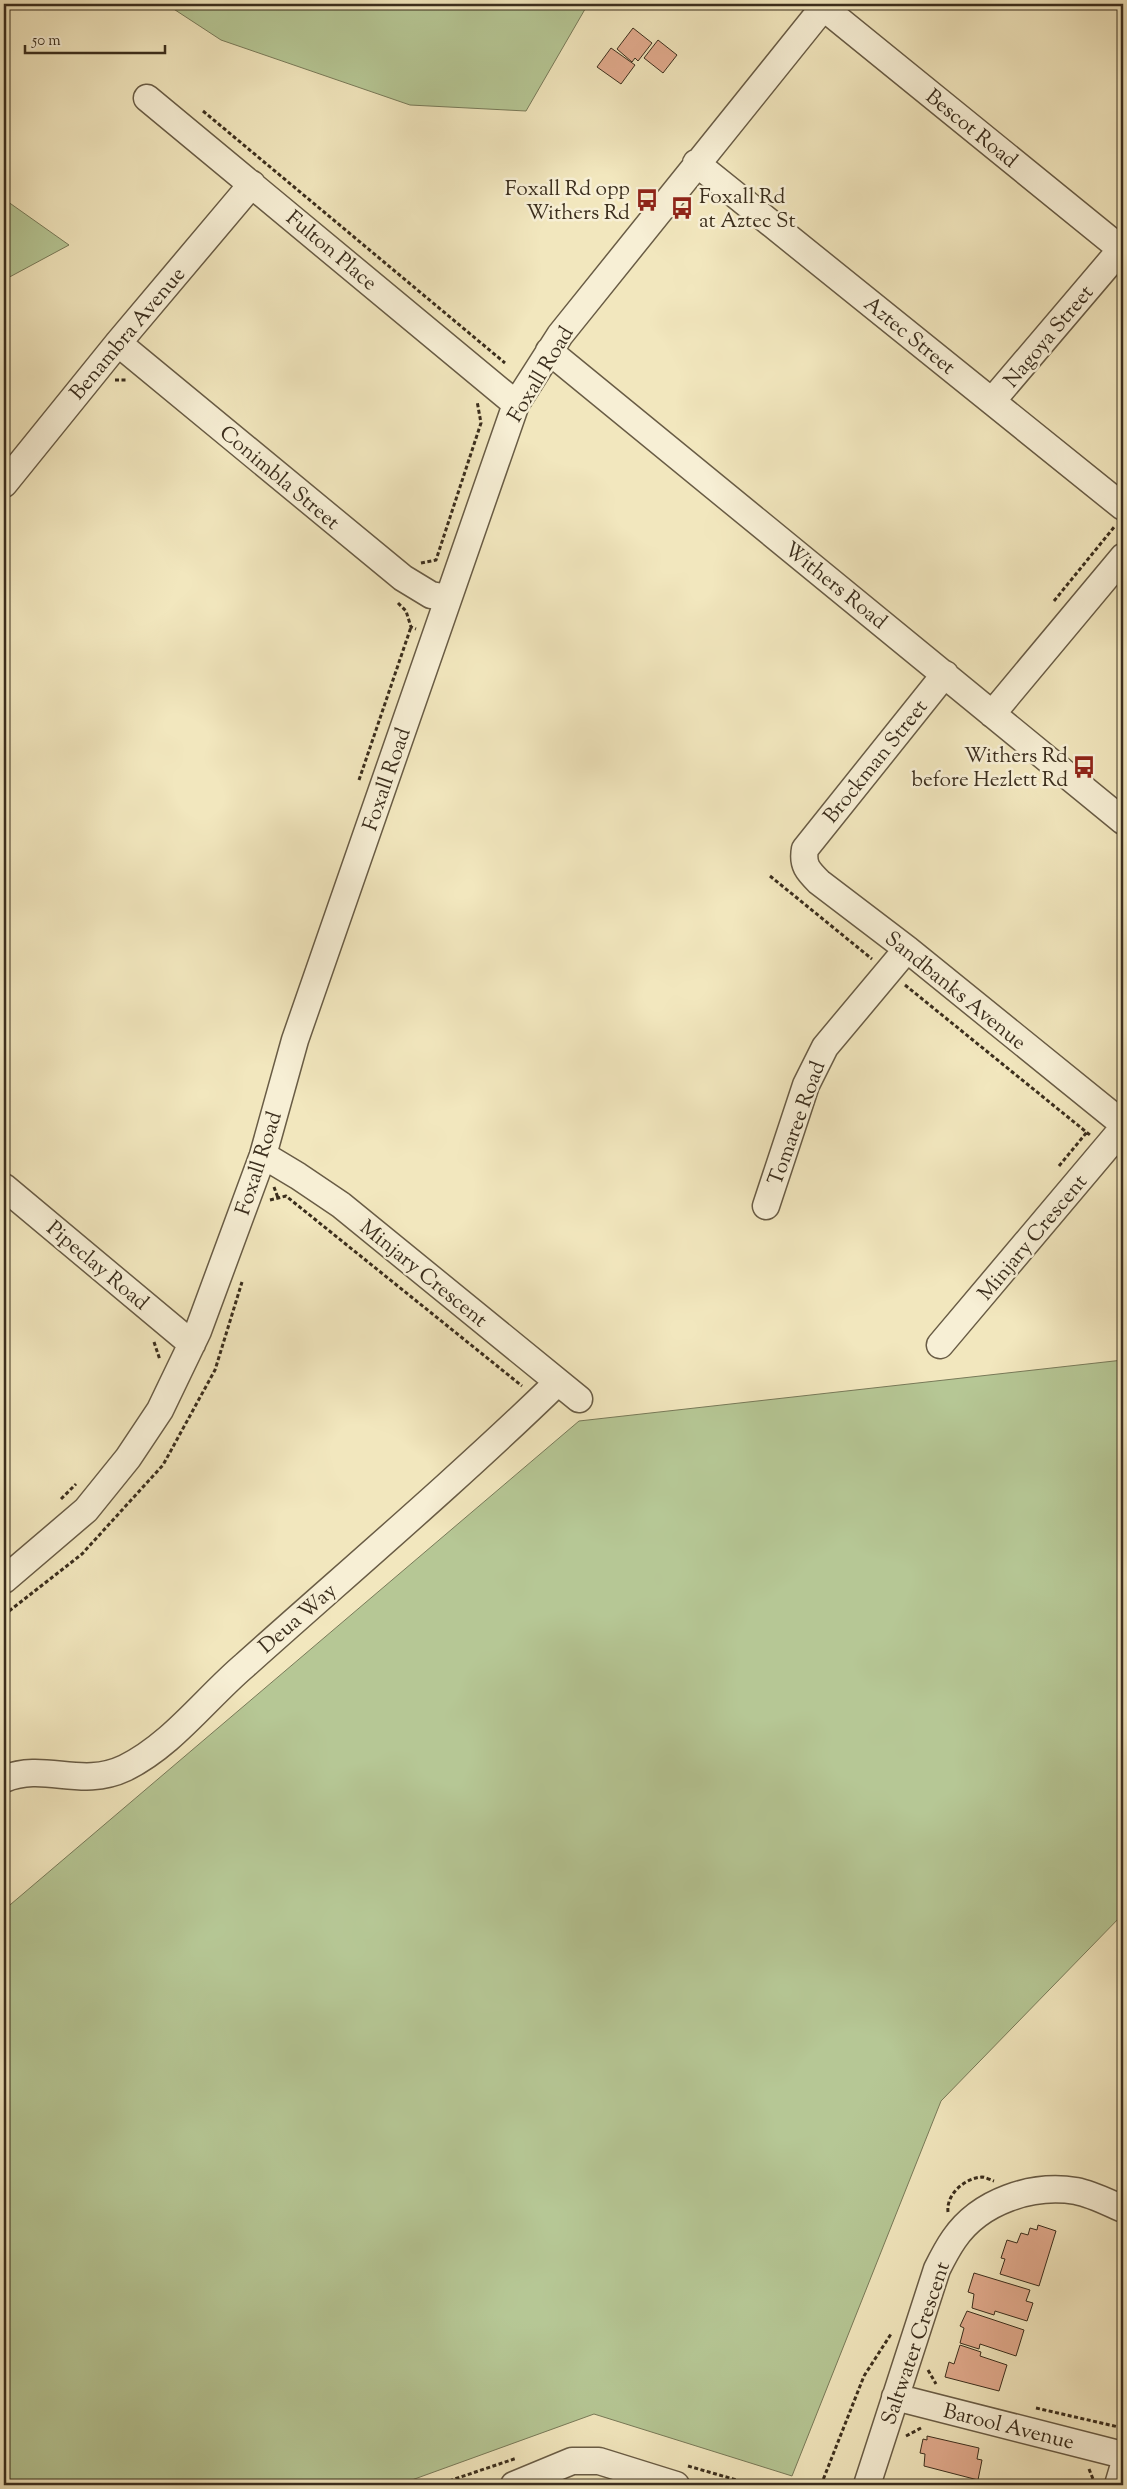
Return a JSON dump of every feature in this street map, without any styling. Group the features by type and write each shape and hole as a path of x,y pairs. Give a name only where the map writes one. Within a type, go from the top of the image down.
{"street":[{"name":"Foxall Road","path":"4,1580 86,1510 128,1458 160,1410 192,1344 263,1156 295,1040 516,404 549,351 696,163 824,5"},
{"name":"Bescot Road","path":"824,5 1122,248"},
{"name":"Fulton Place","path":"146,98 252,184 498,372 516,404"},
{"name":"Aztec Street","path":"696,163 1123,507"},
{"name":"Benambra Avenue","path":"4,484 118,343 252,184"},
{"name":"Nagoya Street","path":"992,401 1122,248"},
{"name":"Conimbla Street","path":"118,343 406,581 431,595 448,598"},
{"name":"Withers Road","path":"549,351 1123,821"},
{"path":"992,714 1123,557"},
{"name":"Brockman Street","path":"805,849 945,674"},
{"name":"Sandbanks Avenue","path":"805,849 803,860 808,871 907,949 1123,1126"},
{"name":"Tomaree Road","path":"766,1206 806,1084 825,1047 893,982 907,949"},
{"name":"Minjary Crescent","path":"940,1345 1123,1126"},
{"name":"Minjary Crescent","path":"263,1156 298,1176 341,1205 579,1399"},
{"name":"Pipeclay Road","path":"4,1186 192,1344"},
{"name":"Deua Way","path":"4,1780 34,1771 63,1776 104,1775 125,1767 146,1755 166,1739 238,1671 558,1382"},
{"name":"Saltwater Crescent","path":"867,2485 937,2269 954,2238 983,2210 1006,2199 1032,2191 1078,2192 1123,2209"},
{"name":"Barool Avenue","path":"895,2397 1123,2455"},
{"path":"514,2485 572,2462 599,2461 676,2485"},
{"path":"1107,2484 1123,2468"}],"path":[{"path":"203,111 498,372 477,401 481,423 436,560 419,564 394,598 406,611 411,627 356,789"},
{"path":"411,627 435,637"},
{"path":"770,876 893,982 903,984 1106,1148"},
{"path":"266,1201 286,1196 525,1388 535,1404"},
{"path":"4,1615 82,1554 163,1465 215,1370 244,1276"},
{"path":"155,1350 161,1361 157,1368"},
{"path":"55,1506 80,1480"},
{"path":"927,2367 936,2385 946,2387"},
{"path":"1030,2406 1123,2428"},
{"path":"904,2437 926,2426"},
{"path":"1087,2465 1107,2484"}],"green space":[{"path":"166,4 588,4 526,111 410,105 221,40"},
{"path":"4,199 69,245 4,280"},
{"path":"1123,1360 1123,1914 941,2101 792,2476 594,2414 398,2485 4,2485 4,1910 579,1421"}],"building":[{"path":"633,28 652,43 638,61 635,58 632,62 617,49"},
{"path":"658,40 677,55 663,73 644,58"},
{"path":"611,48 635,65 621,84 597,67"},
{"path":"1038,2225 1056,2231 1039,2286 1000,2274 1005,2259 1001,2258 1007,2240 1017,2243 1021,2233 1028,2235 1030,2228 1037,2230"},
{"path":"974,2273 1030,2290 1026,2301 1033,2303 1027,2321 995,2311 994,2315 972,2308 974,2294 968,2292"},
{"path":"967,2311 1024,2330 1016,2356 980,2344 979,2349 960,2343 964,2328 960,2326"},
{"path":"960,2345 981,2352 980,2356 1007,2365 999,2391 945,2377 949,2362 954,2364"},
{"path":"927,2436 979,2448 977,2459 982,2460 978,2480 924,2466 925,2454 920,2453 923,2439 927,2440"}],"place":[{"name":"Foxall Rd opp Withers Rd","path":"647,200"},
{"name":"Foxall Rd at Aztec St","path":"682,208"},
{"name":"Withers Rd before Hezlett Rd","path":"1084,767"}]}
